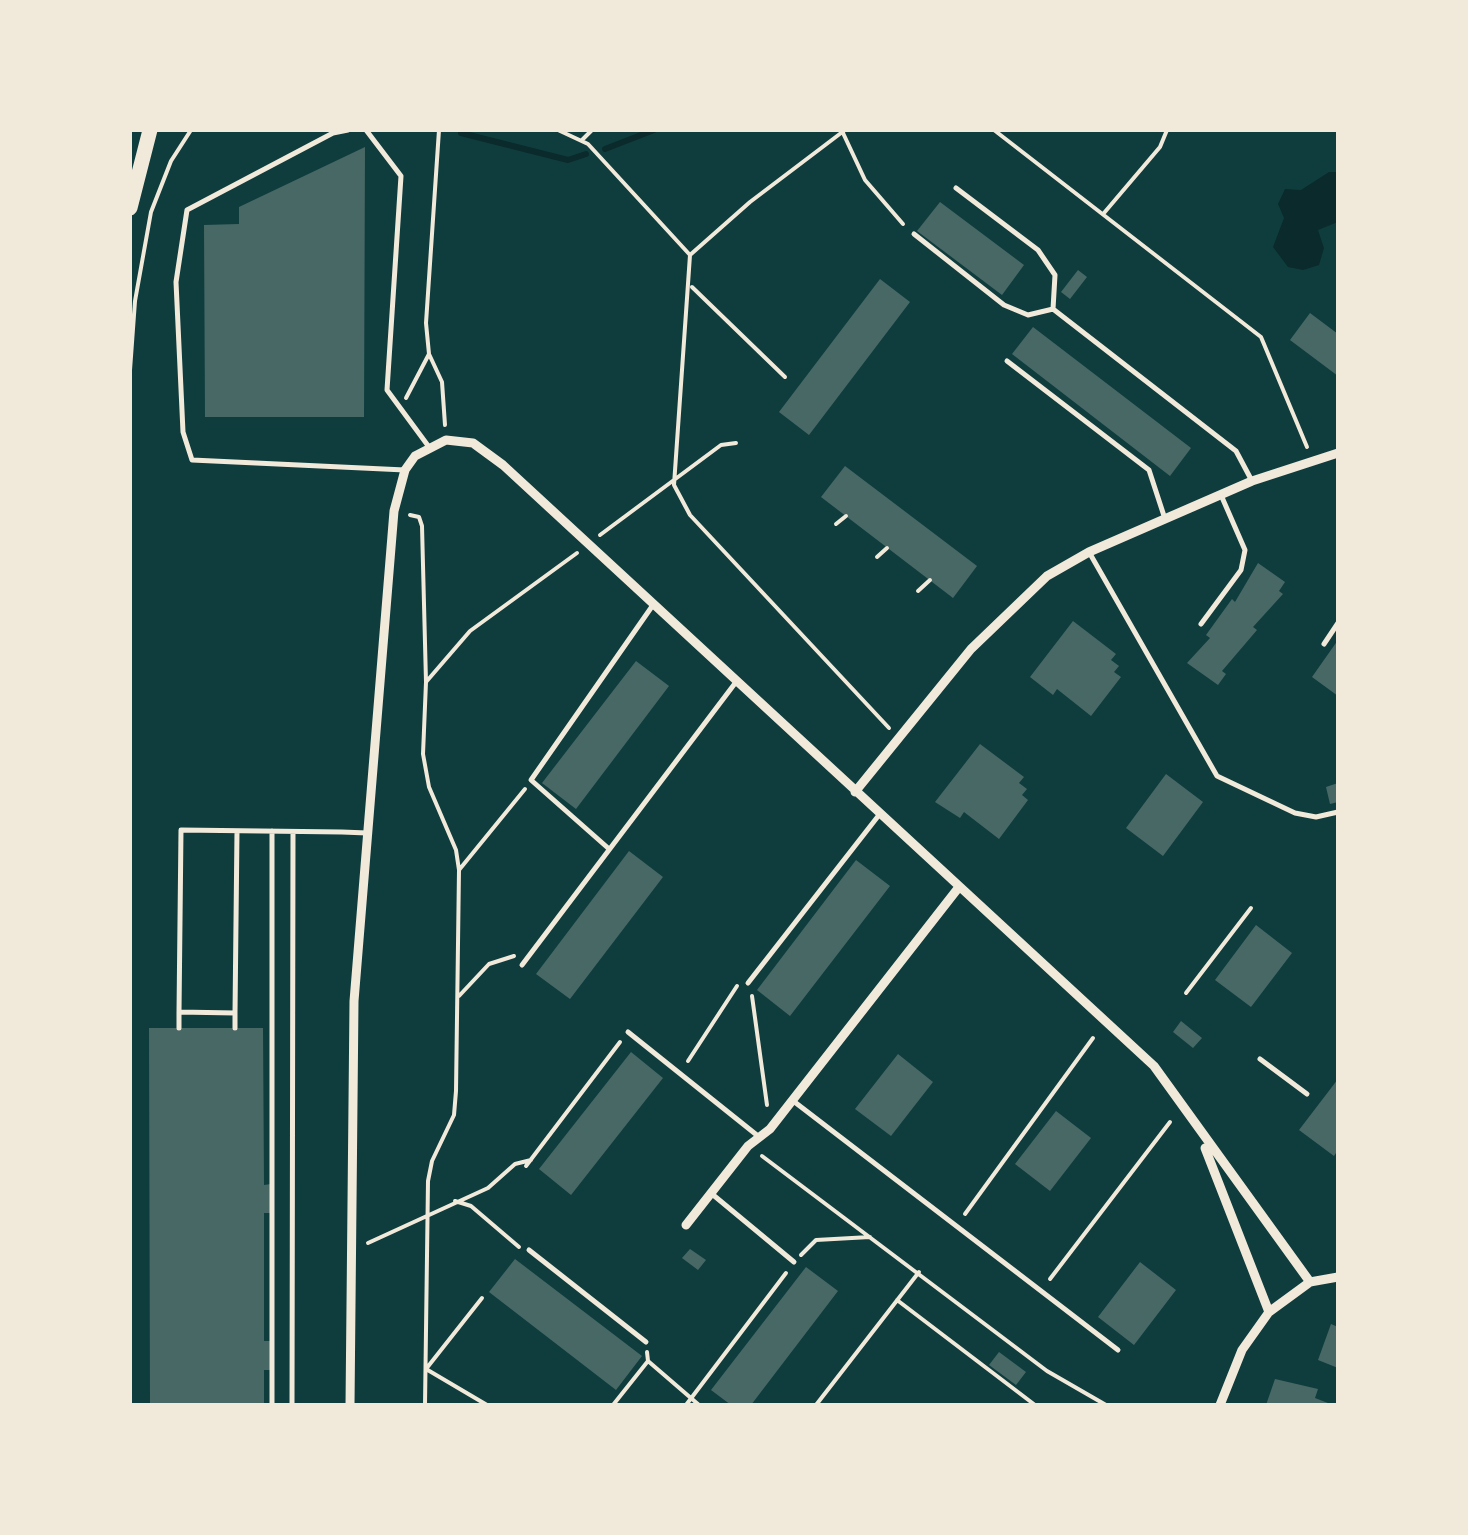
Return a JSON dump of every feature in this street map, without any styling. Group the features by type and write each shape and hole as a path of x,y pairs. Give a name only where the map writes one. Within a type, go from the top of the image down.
{"highway":[{"path":"130,208 150,130"}],"street":[{"path":"350,1405 354,1001 394,511 405,470 430,447 446,440 460,439 484,449 1154,1066 1200,1136 1310,1282"},
{"path":"855,792 964,656 1047,576 1089,552 1252,481 1338,453"},
{"path":"686,1226 748,1146 770,1129 959,888"},
{"path":"1200,1136 1268,1312"},
{"path":"1220,1405 1242,1350 1268,1312 1310,1282 1338,1277"}],"lane":[{"path":"348,130 332,133 186,210 176,282 183,432 192,460 405,470"},
{"path":"366,130 401,176 386,390 430,447"},
{"path":"956,188 1038,250 1054,275 1053,309"},
{"path":"914,234 1004,305 1028,315 1053,309"},
{"path":"1053,309 1236,451 1252,481"},
{"path":"1007,361 1148,470 1165,519"},
{"path":"1201,624 1241,570 1245,550 1221,495"},
{"path":"1089,552 1217,776 1295,812 1316,817 1338,812"},
{"path":"609,849 532,782 533,772 652,605"},
{"path":"1324,644 1338,623"},
{"path":"522,964 736,682"},
{"path":"748,983 879,815"},
{"path":"179,1028 181,830 366,832"},
{"path":"236,1028 238,831"},
{"path":"272,832 272,1405"},
{"path":"292,1405 293,832"},
{"path":"179,1012 236,1013"},
{"path":"628,1032 758,1136"},
{"path":"1260,1058 1307,1094"},
{"path":"792,1100 1118,1350"},
{"path":"711,1193 794,1262"},
{"path":"529,1250 646,1342"}],"path":[{"path":"130,370 135,301 152,212 171,162 191,130"},
{"path":"439,130 426,323 430,354 442,382 446,440"},
{"path":"558,130 582,140 690,256 691,286 674,484 690,515 900,738"},
{"path":"582,140 592,130"},
{"path":"690,256 750,202 843,130 865,180 914,234"},
{"path":"994,130 1261,337 1304,440"},
{"path":"1104,213 1160,147 1168,130"},
{"path":"691,286 785,378"},
{"path":"398,410 430,354"},
{"path":"601,535 721,446 736,443"},
{"path":"836,524 846,516"},
{"path":"419,518 426,682 423,754 429,787 459,870 454,1115 432,1161 427,1218 425,1405"},
{"path":"876,557 888,548"},
{"path":"426,682 470,631 570,558"},
{"path":"918,590 930,580"},
{"path":"459,870 532,782"},
{"path":"1186,993 1252,908"},
{"path":"457,998 489,964 510,956 528,956"},
{"path":"679,1073 736,987 748,983 756,1009 770,1129"},
{"path":"526,1166 628,1032"},
{"path":"956,1226 1093,1038"},
{"path":"1041,1291 1170,1122"},
{"path":"748,1146 1047,1370 1106,1405"},
{"path":"352,1250 488,1188 514,1164 531,1160"},
{"path":"455,1201 471,1206 513,1246 529,1250"},
{"path":"686,1405 794,1262 816,1240 870,1237"},
{"path":"816,1405 919,1272"},
{"path":"426,1369 482,1298"},
{"path":"897,1300 1035,1405"},
{"path":"613,1405 648,1361 646,1342"},
{"path":"648,1361 699,1405"},
{"path":"426,1369 487,1405"}],"water":[{"path":"1329,172 1338,172 1338,222 1318,230 1324,248 1319,265 1303,270 1288,267 1273,247 1284,218 1278,204 1285,189 1301,190"}],"building":[{"path":"365,147 364,417 205,417 204,225 239,224 239,207"},
{"path":"940,202 1024,265 1002,295 917,231"},
{"path":"1078,270 1087,277 1070,299 1061,292"},
{"path":"880,279 910,302 809,435 779,412"},
{"path":"1310,313 1338,334 1338,376 1290,340"},
{"path":"1033,327 1191,448 1170,476 1012,354"},
{"path":"845,466 977,566 953,598 821,497"},
{"path":"1258,563 1285,582 1279,591 1283,594 1253,627 1257,630 1222,671 1226,674 1218,685 1187,663 1210,638 1206,635 1232,599 1235,602"},
{"path":"1073,621 1116,654 1111,660 1119,666 1114,672 1121,677 1091,716 1057,689 1053,695 1030,677"},
{"path":"1338,640 1338,696 1312,677"},
{"path":"636,661 669,686 576,809 542,783"},
{"path":"980,744 1024,777 1019,783 1027,789 1022,795 1028,800 999,839 964,812 960,818 935,802"},
{"path":"1166,774 1203,802 1163,856 1126,828"},
{"path":"1338,783 1338,802 1330,804 1326,787"},
{"path":"629,851 663,877 570,999 536,974"},
{"path":"856,860 890,886 790,1016 757,990"},
{"path":"1256,925 1292,953 1251,1007 1215,980"},
{"path":"1181,1021 1202,1038 1193,1048 1173,1032"},
{"path":"149,1028 263,1028 264,1185 271,1184 271,1213 264,1213 264,1341 271,1341 271,1370 264,1370 264,1405 150,1405"},
{"path":"631,1052 663,1078 571,1195 539,1169"},
{"path":"898,1054 933,1082 891,1136 855,1109"},
{"path":"1338,1079 1338,1150 1334,1156 1299,1130"},
{"path":"1056,1111 1091,1138 1050,1191 1015,1164"},
{"path":"690,1249 706,1260 698,1270 682,1258"},
{"path":"515,1259 642,1356 616,1390 489,1292"},
{"path":"1140,1262 1176,1290 1134,1345 1098,1317"},
{"path":"806,1267 838,1291 751,1405 731,1405 711,1390"},
{"path":"1331,1324 1338,1327 1338,1368 1318,1360"},
{"path":"999,1352 1026,1372 1016,1385 989,1365"},
{"path":"1275,1379 1318,1389 1315,1398 1333,1405 1266,1405"}],"waterway":[{"path":"605,149 654,130"},
{"path":"461,133 568,160 586,154"}]}
